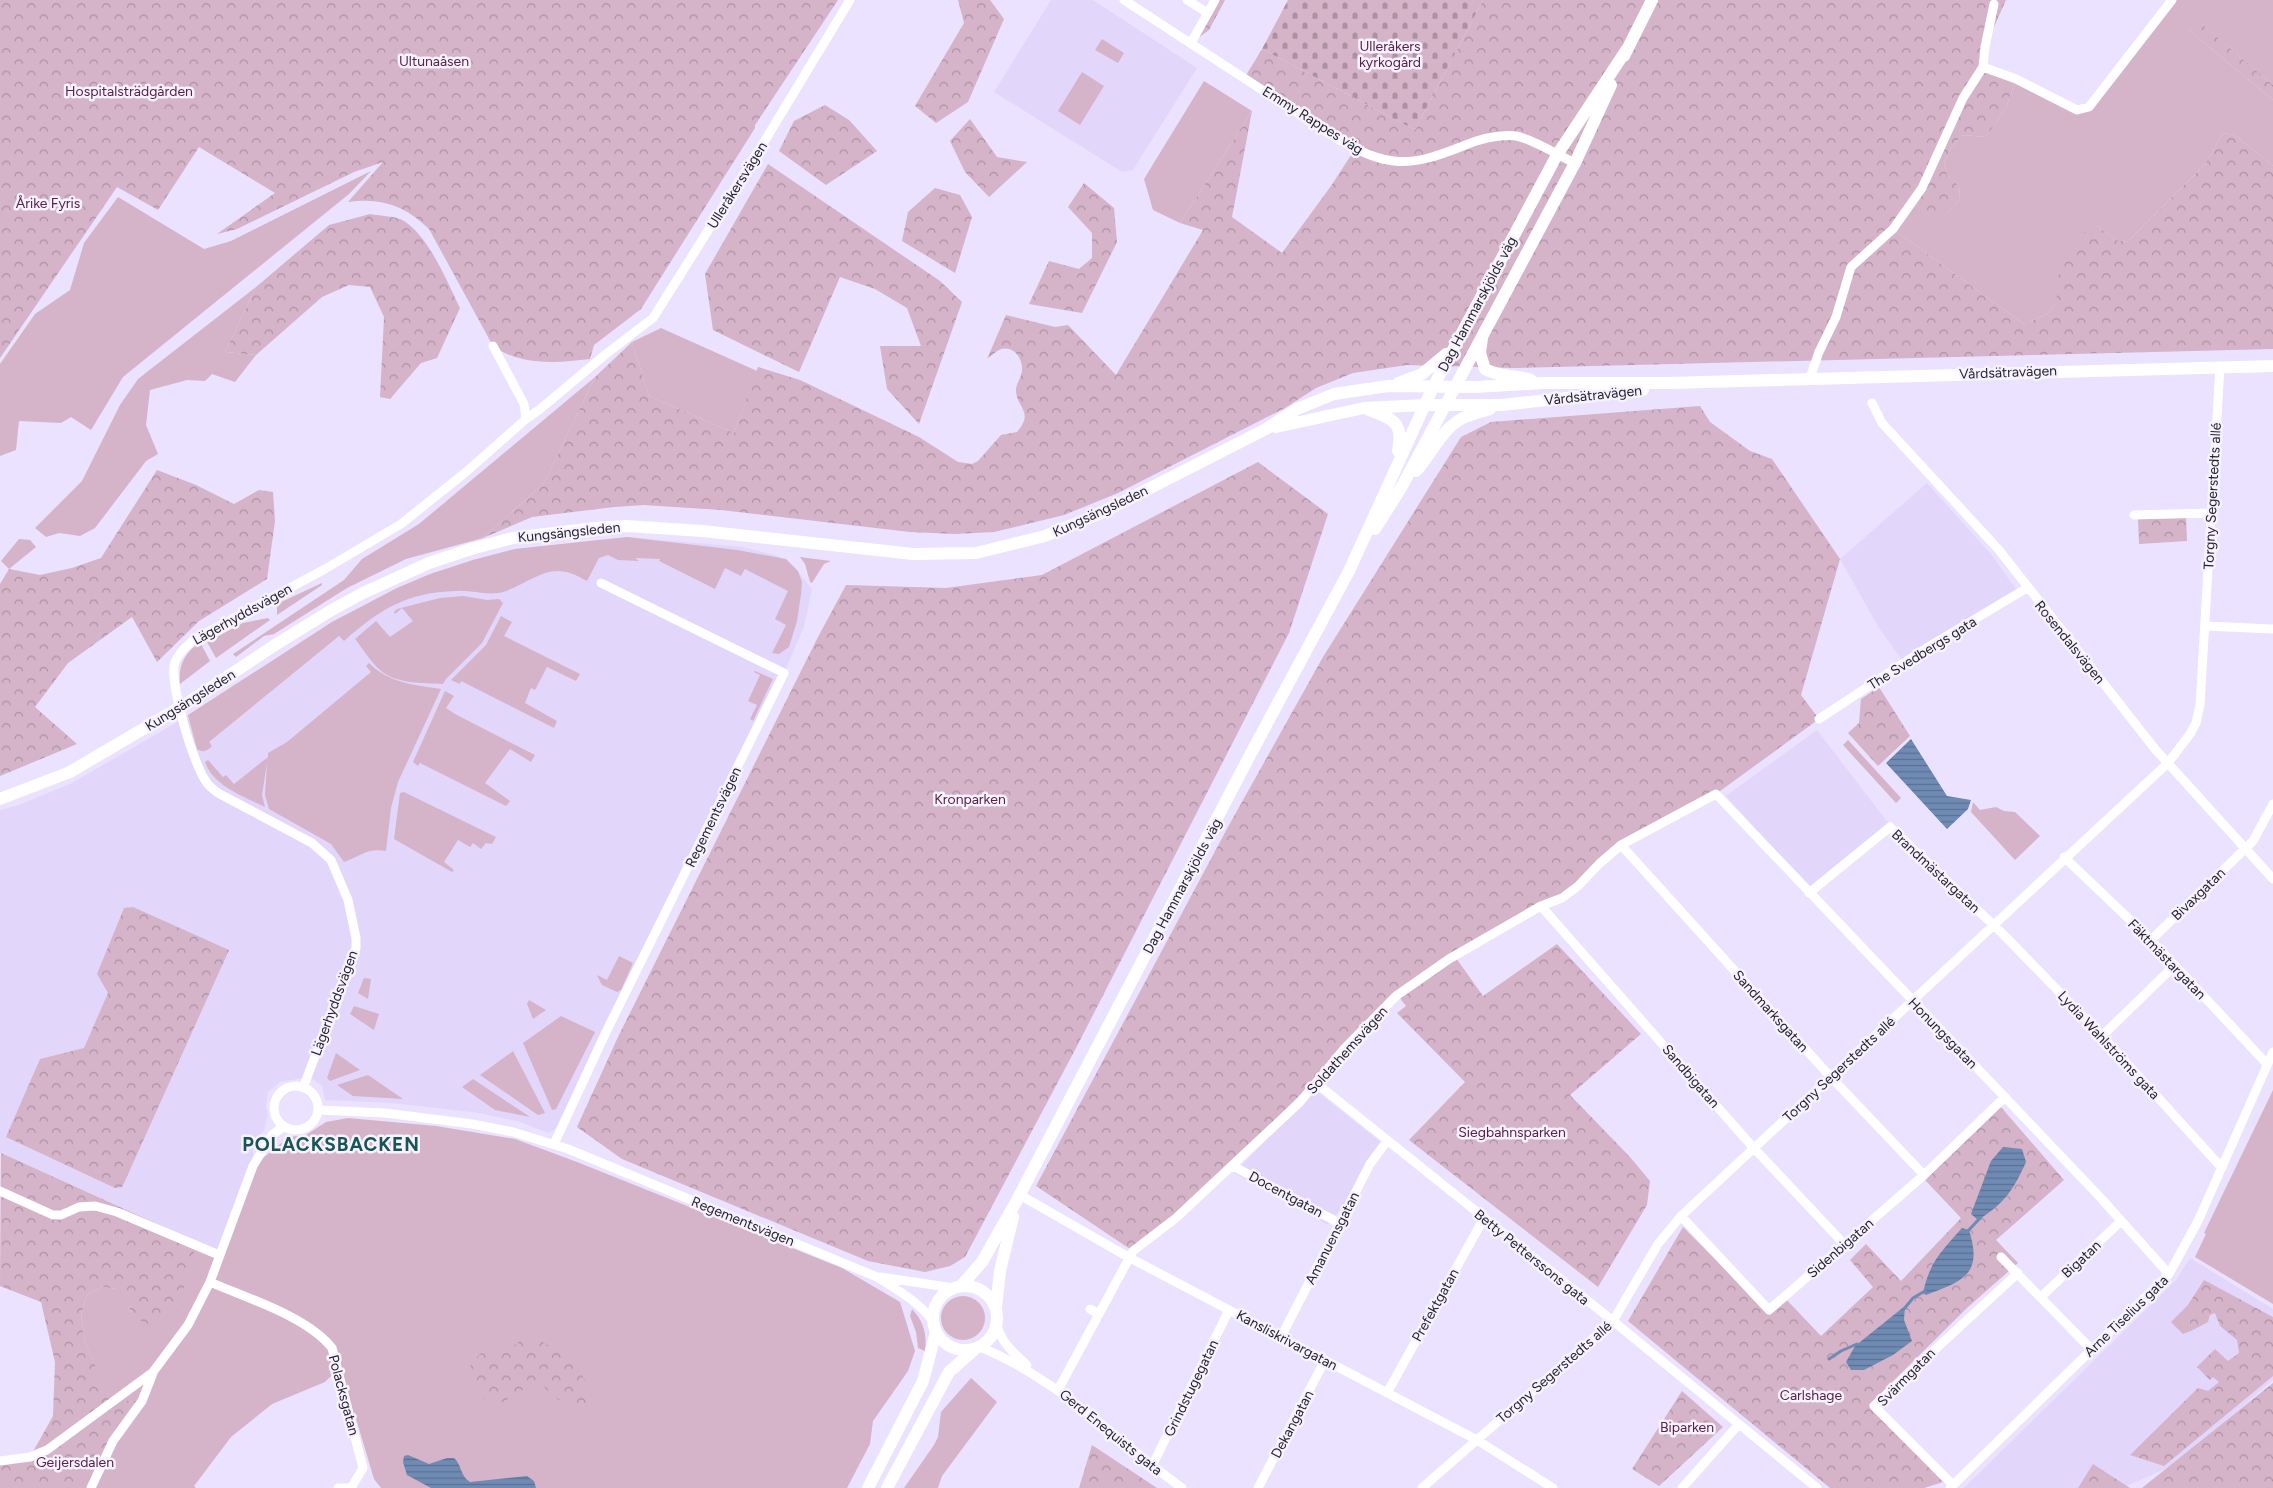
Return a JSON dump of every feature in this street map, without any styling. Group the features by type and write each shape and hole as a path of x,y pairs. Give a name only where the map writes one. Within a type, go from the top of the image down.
{"main road":[{"name":"Dag Hammarskjölds väg","path":"958,1287 982,1262 1018,1198 1249,757 1349,571 1396,484 1444,405 1575,163 1651,0"},
{"name":"Dag Hammarskjölds väg","path":"1396,484 1425,405 1455,345 1557,155 1627,49"},
{"path":"1482,333 1480,353 1485,369 1493,374 1519,376 1543,383"},
{"path":"1388,386 1422,374 1434,366 1455,345"},
{"name":"Vårdsätravägen","path":"1454,386 1543,383 1669,383 2273,366"},
{"name":"Vårdsätravägen","path":"1444,405 1501,405 1742,380"},
{"name":"Kungsängsleden","path":"0,799 70,772 189,702 330,611 395,577 471,549 513,538 626,526 702,531 913,554 976,553 1027,541 1072,526 1266,429 1297,409 1334,394 1388,386 1454,386"},
{"name":"Kungsängsleden","path":"1266,429 1364,408 1444,405"},
{"path":"1396,484 1421,466 1438,439 1451,425 1463,417 1501,405"},
{"path":"1364,408 1390,418 1399,429 1401,435 1396,484"},
{"name":"Dag Hammarskjölds väg","path":"996,1307 1000,1271 1018,1198"},
{"path":"868,1488 922,1381 935,1326 937,1302 943,1295 958,1287 980,1289 991,1298 996,1307 997,1325 989,1340 949,1372 887,1488"},
{"path":"935,1326 941,1340 951,1347 962,1350 977,1348"}],"street":[{"name":"Ulleråkersvägen","path":"606,354 653,318 767,137 850,0"},
{"name":"Emmy Rappes väg","path":"1124,0 1355,149 1388,161 1397,163 1424,161 1484,138 1515,136 1575,163"},
{"path":"1187,0 1208,14"},
{"path":"1191,43 1215,0"},
{"path":"1983,67 2016,79 2077,110 2089,107 2172,0"},
{"path":"1810,378 1836,317 1851,267 1893,229 1922,188 1963,98 1983,67 1994,4"},
{"path":"493,346 524,404 526,419"},
{"name":"Lägerhyddsvägen","path":"303,1088 356,948 356,938 348,900 331,860 312,843 218,793 206,782 193,752 174,688 175,663 182,649 195,639 325,569 394,529 466,472 526,419 606,354"},
{"name":"Torgny Segerstedts allé","path":"1422,1488 1613,1321 1658,1244 1681,1216 2064,857 2168,763 2190,734 2200,712 2220,366"},
{"name":"Rosendalsvägen","path":"1872,403 1882,423 1999,550 2027,588 2168,763 2273,879"},
{"path":"2134,515 2211,513"},
{"name":"Regementsvägen","path":"554,1144 606,1032 784,673 601,583"},
{"name":"The Svedbergs gata","path":"1818,719 1928,647 2027,588"},
{"path":"2205,626 2273,629"},
{"name":"Soldathemsvägen","path":"1058,1390 1133,1251 1176,1218 1300,1102 1343,1050 1396,996 1416,980 1449,959 1541,906 1562,898 1578,886 1621,845 1716,794"},
{"name":"Honungsgatan","path":"1716,794 2005,1098 2169,1274"},
{"path":"2246,849 2254,841 2273,804"},
{"name":"Brandmästargatan","path":"1809,893 1890,827 1993,924"},
{"name":"Sandmarksgatan","path":"1621,845 1831,1077 1924,1175"},
{"name":"Bivaxgatan","path":"2150,940 2246,849"},
{"name":"Fäktmästargatan","path":"2064,857 2175,965 2267,1064"},
{"name":"Sandbigatan","path":"1541,906 1754,1148 1844,1244"},
{"name":"Lydia Wahlströms gata","path":"1993,924 2102,1036 2222,1168"},
{"path":"2102,1036 2175,965"},
{"name":"Arne Tiselius gata","path":"1952,1486 2169,1274 2198,1221 2273,1052"},
{"name":"Betty Petterssons gata","path":"1316,1083 1613,1321 1817,1488"},
{"path":"288,1088 303,1088 315,1097 318,1110 316,1118 304,1129 291,1130 283,1127 276,1119 274,1111 276,1098 288,1088"},
{"name":"Sidenbigatan","path":"1681,1216 1769,1310 1924,1175 2005,1098"},
{"name":"Regementsvägen","path":"318,1110 385,1113 472,1124 513,1132 554,1144 877,1277 924,1309 935,1326"},
{"path":"0,1461 30,1457 47,1450 153,1372 188,1326 210,1282 253,1166 272,1136 283,1127"},
{"name":"Amanuensgatan","path":"1281,1337 1370,1164 1387,1141"},
{"name":"Docentgatan","path":"1233,1166 1340,1223"},
{"path":"0,1191 53,1215 61,1216 79,1207 95,1206 117,1212 219,1255"},
{"name":"Kansliskrivargatan","path":"1018,1198 1052,1213 1130,1258 1477,1440 1553,1488"},
{"name":"Prefektgatan","path":"1387,1392 1484,1218"},
{"name":"Bigatan","path":"2041,1297 2121,1221"},
{"path":"2001,1257 2091,1349"},
{"name":"Svärmgatan","path":"1952,1486 1874,1406 2018,1273"},
{"name":"Regementsvägen","path":"877,1277 958,1287"},
{"name":"Polacksgatan","path":"210,1282 259,1302 307,1327 324,1338 332,1348 363,1468 350,1488 338,1488"},
{"path":"1090,1309 1099,1314"},
{"name":"Grindstugegatan","path":"1152,1466 1229,1310"},
{"name":"Gerd Enequists gata","path":"997,1325 999,1334 1010,1349 1040,1377"},
{"name":"Gerd Enequists gata","path":"977,1348 1005,1357 1040,1377 1182,1488"},
{"name":"Dekangatan","path":"1258,1488 1326,1360"},
{"path":"91,1488 113,1441 142,1401 153,1372"},
{"path":"1682,1488 1739,1424"}],"shaded area":[{"path":"1051,0 1093,0 1197,68 1133,170 1122,172 994,92"},
{"path":"1927,483 1991,554 2018,592 1904,663 1879,628 1840,559"},
{"path":"627,537 743,547 778,556 799,573 812,589 804,627 784,673 564,1124 548,1133 520,1122 479,1113 392,1103 325,1100 322,1086 310,1077 280,1082 268,1092 266,1106 268,1114 264,1130 253,1145 253,1166 219,1255 148,1220 0,1153 0,810 19,805 72,783 191,714 332,622 397,588 473,560 515,549"},
{"path":"1817,730 1889,824 1810,889 1726,796"},
{"path":"1315,1090 1388,1148 1328,1225 1234,1173"},
{"path":"2190,1258 2273,1309 2273,1380 2174,1465 2122,1488 1964,1488 2176,1280"}],"green space":[{"path":"0,0 838,0 755,125 755,128 641,309 594,345 590,359 540,362 515,357 493,346 429,229 420,221 402,209 382,202 348,202 383,162 354,172 237,229 217,234 275,193 199,147 158,210 117,187 0,358"},
{"path":"958,0 990,0 1004,19 968,102 936,123 915,106 964,23"},
{"path":"1215,0 1225,0 1209,30 1191,43"},
{"name":"Ulleråkers kyrkogård","path":"1288,0 1483,0 1415,130 1262,49"},
{"path":"1483,0 2006,0 1985,47 1983,67 2016,79 2006,108 1986,137 1962,135 1951,148 1944,163 1947,175 1959,186 1960,199 1948,213 1930,216 1910,205 1893,229 2024,324 2047,314 2056,303 2060,264 2082,234 2096,225 2116,240 2127,242 2205,164 2223,133 2235,135 2273,166 2273,349 1516,368 1407,365 1353,373 1316,388 1285,408 1118,493 1064,515 994,532 955,534 910,532 721,510 644,505 532,517 483,538 544,483 595,377 632,342 649,396 734,433 758,367 800,380 919,437 958,462 972,464 978,461 1001,435 1017,432 1022,425 1025,414 1016,390 1022,371 1022,364 1018,356 1012,350 1004,349 987,359 1006,315 1055,327 1068,325 1116,375 1203,230 1180,223 1252,111 1232,217 1282,253 1331,186 1355,149 1245,77 1262,49 1415,130"},
{"path":"2172,0 2273,0 2273,85 2197,20 2189,30 2273,100 2273,166 2235,135 2223,133 2205,164 2127,242 2116,240 2096,225 2056,303 2047,314 2024,324 1893,229 1910,205 1948,213 1960,199 1959,186 1947,175 1944,163 1951,148 1962,135 1986,137 2006,108 2016,79 2077,110 2089,107"},
{"path":"2196,19 2273,85 2273,100 2189,30"},
{"path":"1102,39 1124,53 1118,63 1095,50"},
{"path":"1082,72 1104,86 1080,125 1058,111"},
{"path":"1204,81 1252,111 1180,223 1153,210 1144,179"},
{"path":"825,105 849,120 877,151 826,185 779,151 794,121"},
{"path":"970,119 997,157 1027,162 989,197 965,172 950,141"},
{"path":"768,164 940,281 962,302 919,424 887,389 880,346 921,346 907,308 875,289 840,277 799,372 713,330 705,274"},
{"path":"371,171 349,194 123,377 91,430 71,417 61,423 19,421 16,450 0,456 0,364 35,314 70,290 84,243 118,197 204,249 231,241"},
{"path":"1084,183 1114,208 1117,242 1082,313 1029,304 1049,261 1079,269 1092,258 1092,233 1068,207"},
{"path":"935,188 960,195 972,217 955,273 902,241 908,212"},
{"path":"370,214 401,219 422,238 437,261 460,308 437,358 421,363 390,399 380,397 384,317 370,287 349,285 322,297 256,355 225,352 256,287 329,225"},
{"path":"256,287 225,352 256,355 235,382 212,374 205,381 187,380 150,390 146,425 158,454 146,461 95,528 80,536 59,533 46,537 35,528 82,481 120,405 138,379"},
{"path":"661,328 757,371 734,433 649,396 632,342"},
{"path":"595,377 544,483 483,538 406,559 347,588 274,634 264,636 236,657 233,654 344,580 362,559 419,524"},
{"path":"1700,406 1710,422 1750,451 1772,459 1840,559 1801,695 1819,719 1716,794 1621,845 1578,886 1416,980 1192,1202 1133,1251 1036,1186 1228,827 1323,657 1461,437 1491,422"},
{"name":"Kronparken","path":"1258,462 1328,514 1289,633 1076,1048 965,1257 950,1266 925,1272 868,1261 622,1159 577,1127 618,1037 818,637 846,585 946,588 1042,575"},
{"path":"157,470 196,485 234,504 259,490 273,492 275,521 267,579 199,621 157,662 132,617 68,663 35,707 77,744 0,776 0,584 9,569 40,575 72,568 101,558"},
{"path":"2186,516 2187,541 2139,544 2138,519"},
{"path":"627,537 737,550 786,559 798,571 802,582 797,621 789,647 779,654 772,653 786,625 775,619 788,591 745,569 741,576 725,568 715,589 659,561 660,559 635,558 639,561 618,560 608,555 599,558 587,581 571,573 548,572 507,591 498,593 439,592 408,599 395,605 369,620 344,641 339,636 209,742 212,746 210,748 203,751 197,749 188,715 332,622 397,588 430,574 515,549"},
{"path":"19,539 30,540 36,547 9,569 1,561"},
{"path":"800,557 831,561 824,564 812,583 810,582 805,564"},
{"path":"322,583 322,585 277,615 277,604"},
{"path":"463,596 487,600 499,599 503,603 482,643 443,684 410,682 386,675 373,663 355,639 376,621 390,637 413,621 402,608 395,614 394,612 397,609 440,598"},
{"path":"501,616 512,622 504,636 580,674 576,681 547,667 535,690 531,688 525,703 557,721 554,728 461,681 460,684 451,680 486,645"},
{"path":"268,618 270,620 216,658 207,642 243,623"},
{"path":"200,642 210,661 180,684 181,665 190,651"},
{"path":"369,663 393,679 441,689 398,782 391,808 386,851 369,852 344,862 331,844 269,809 265,795 267,763 262,795 265,807 239,795 222,784 215,778 205,762 208,760 223,777 226,775 234,784 268,757 268,753 287,742 371,672 366,666"},
{"path":"755,671 773,679 753,721 750,719 757,705 748,701 760,675"},
{"path":"1879,687 1910,736 1878,766 1848,733 1859,723 1861,699"},
{"path":"445,691 454,696 446,708 535,755 531,762 510,749 485,783 510,801 506,806 420,763 418,766 413,762"},
{"path":"1848,740 1901,798 1896,803 1843,745"},
{"path":"404,792 496,837 492,844 486,843 481,849 473,843 470,847 458,840 444,862 454,870 452,872 394,839 400,793"},
{"path":"1973,802 1980,810 1996,807 2004,811 2015,812 2040,836 2015,860 1971,812"},
{"path":"133,907 229,950 125,1181 122,1187 115,1188 6,1137 40,1059 84,1048 108,993 97,974 124,908"},
{"name":"Siegbahnsparken","path":"1557,944 1641,1034 1570,1095 1630,1157 1650,1181 1647,1205 1598,1287 1409,1140 1465,1082 1397,1013 1406,1006 1399,997 1456,958 1483,996"},
{"path":"619,956 633,963 621,990 617,992 602,985 597,975 607,980"},
{"path":"364,978 371,979 368,999 358,993"},
{"path":"529,1000 546,1010 533,1019 527,1004"},
{"path":"354,1006 379,1014 374,1030 350,1014"},
{"path":"561,1016 595,1032 556,1109 552,1110 523,1043"},
{"path":"513,1051 545,1113 538,1115 480,1075"},
{"path":"336,1053 360,1070 330,1081 327,1078"},
{"path":"368,1075 403,1099 353,1096 337,1085"},
{"path":"473,1079 530,1117 495,1110 462,1087"},
{"path":"2273,1090 2273,1304 2195,1257 2206,1234 2204,1233"},
{"name":"Carlshage","path":"2000,1106 2064,1180 1996,1240 2018,1263 1968,1307 1869,1405 1943,1482 1924,1488 1830,1488 1628,1321 1683,1227 1766,1310 1783,1296 1821,1336 1873,1287 1850,1260 1866,1244 1901,1281 1961,1218 1925,1180"},
{"path":"348,1118 436,1126 515,1139 842,1268 900,1302 915,1351 908,1371 873,1421 870,1444 847,1488 381,1488 374,1479 357,1422 337,1370 325,1382 272,1404 231,1437 194,1486 196,1488 91,1488 113,1441 141,1401 111,1402 85,1342 81,1315 87,1295 102,1287 118,1289 131,1312 196,1246 218,1255 253,1166 289,1137 306,1135 326,1122"},
{"name":"Geijersdalen","path":"1,1153 197,1242 177,1312 159,1323 149,1324 137,1318 117,1289 102,1287 87,1295 81,1315 85,1342 111,1401 142,1401 113,1441 91,1488 0,1488 0,1461 30,1457 53,1416 55,1362 41,1302 0,1286"},
{"path":"2204,1280 2273,1317 2273,1376 2164,1466 2130,1455 2198,1388 2208,1391 2219,1382 2213,1377 2210,1380 2197,1367 2215,1349 2228,1361 2239,1353 2237,1340 2220,1326 2215,1313 2210,1315 2208,1322 2193,1330 2189,1321 2194,1314 2188,1305"},
{"path":"963,1296 975,1300 981,1306 985,1318 981,1330 975,1336 963,1340 951,1336 945,1330 941,1318 945,1306 951,1300"},
{"path":"2188,1305 2194,1314 2189,1321 2193,1330 2183,1334 2171,1322"},
{"path":"912,1309 924,1328 926,1339 925,1351 918,1348 916,1332 910,1316"},
{"path":"524,1335 553,1348 579,1371 589,1389 588,1405 579,1409 567,1404 552,1395 539,1380 498,1405 479,1397 469,1375 471,1364 480,1354 494,1348 506,1351 518,1343"},
{"path":"971,1378 997,1402 942,1476 938,1488 904,1488 938,1437 941,1412"},
{"path":"2273,1383 2273,1488 2142,1488"},
{"name":"Biparken","path":"1682,1391 1723,1427 1659,1486 1632,1469"},
{"path":"1092,1445 1157,1488 1079,1488"},
{"path":"2093,1464 2130,1488 2078,1488"}],"water":[{"path":"1911,739 1947,796 1971,800 1968,809 1947,829 1886,763"},
{"path":"2003,1147 2022,1149 2026,1162 2007,1195 1995,1208 1978,1220 1971,1214 1991,1161"},
{"path":"1962,1228 1969,1230 1973,1245 1974,1257 1972,1266 1960,1280 1926,1295 1923,1293 1933,1265 1942,1251"},
{"path":"1905,1306 1904,1320 1912,1341 1893,1355 1864,1370 1851,1370 1846,1362 1855,1346"},
{"path":"408,1455 429,1464 447,1458 454,1458 464,1477 470,1482 527,1476 534,1481 536,1488 431,1488 407,1475 403,1462 404,1456"}],"waterway":[{"path":"1966,1233 1981,1217"},
{"path":"1904,1309 1913,1298 1925,1291"},
{"path":"1829,1359 1857,1344"}],"district":[{"name":"POLACKSBACKEN","path":"331,1144"}],"park label":[{"name":"Ultunaåsen","path":"434,61"},
{"name":"Hospitalsträdgården","path":"129,91"},
{"name":"Årike Fyris","path":"48,203"}]}
